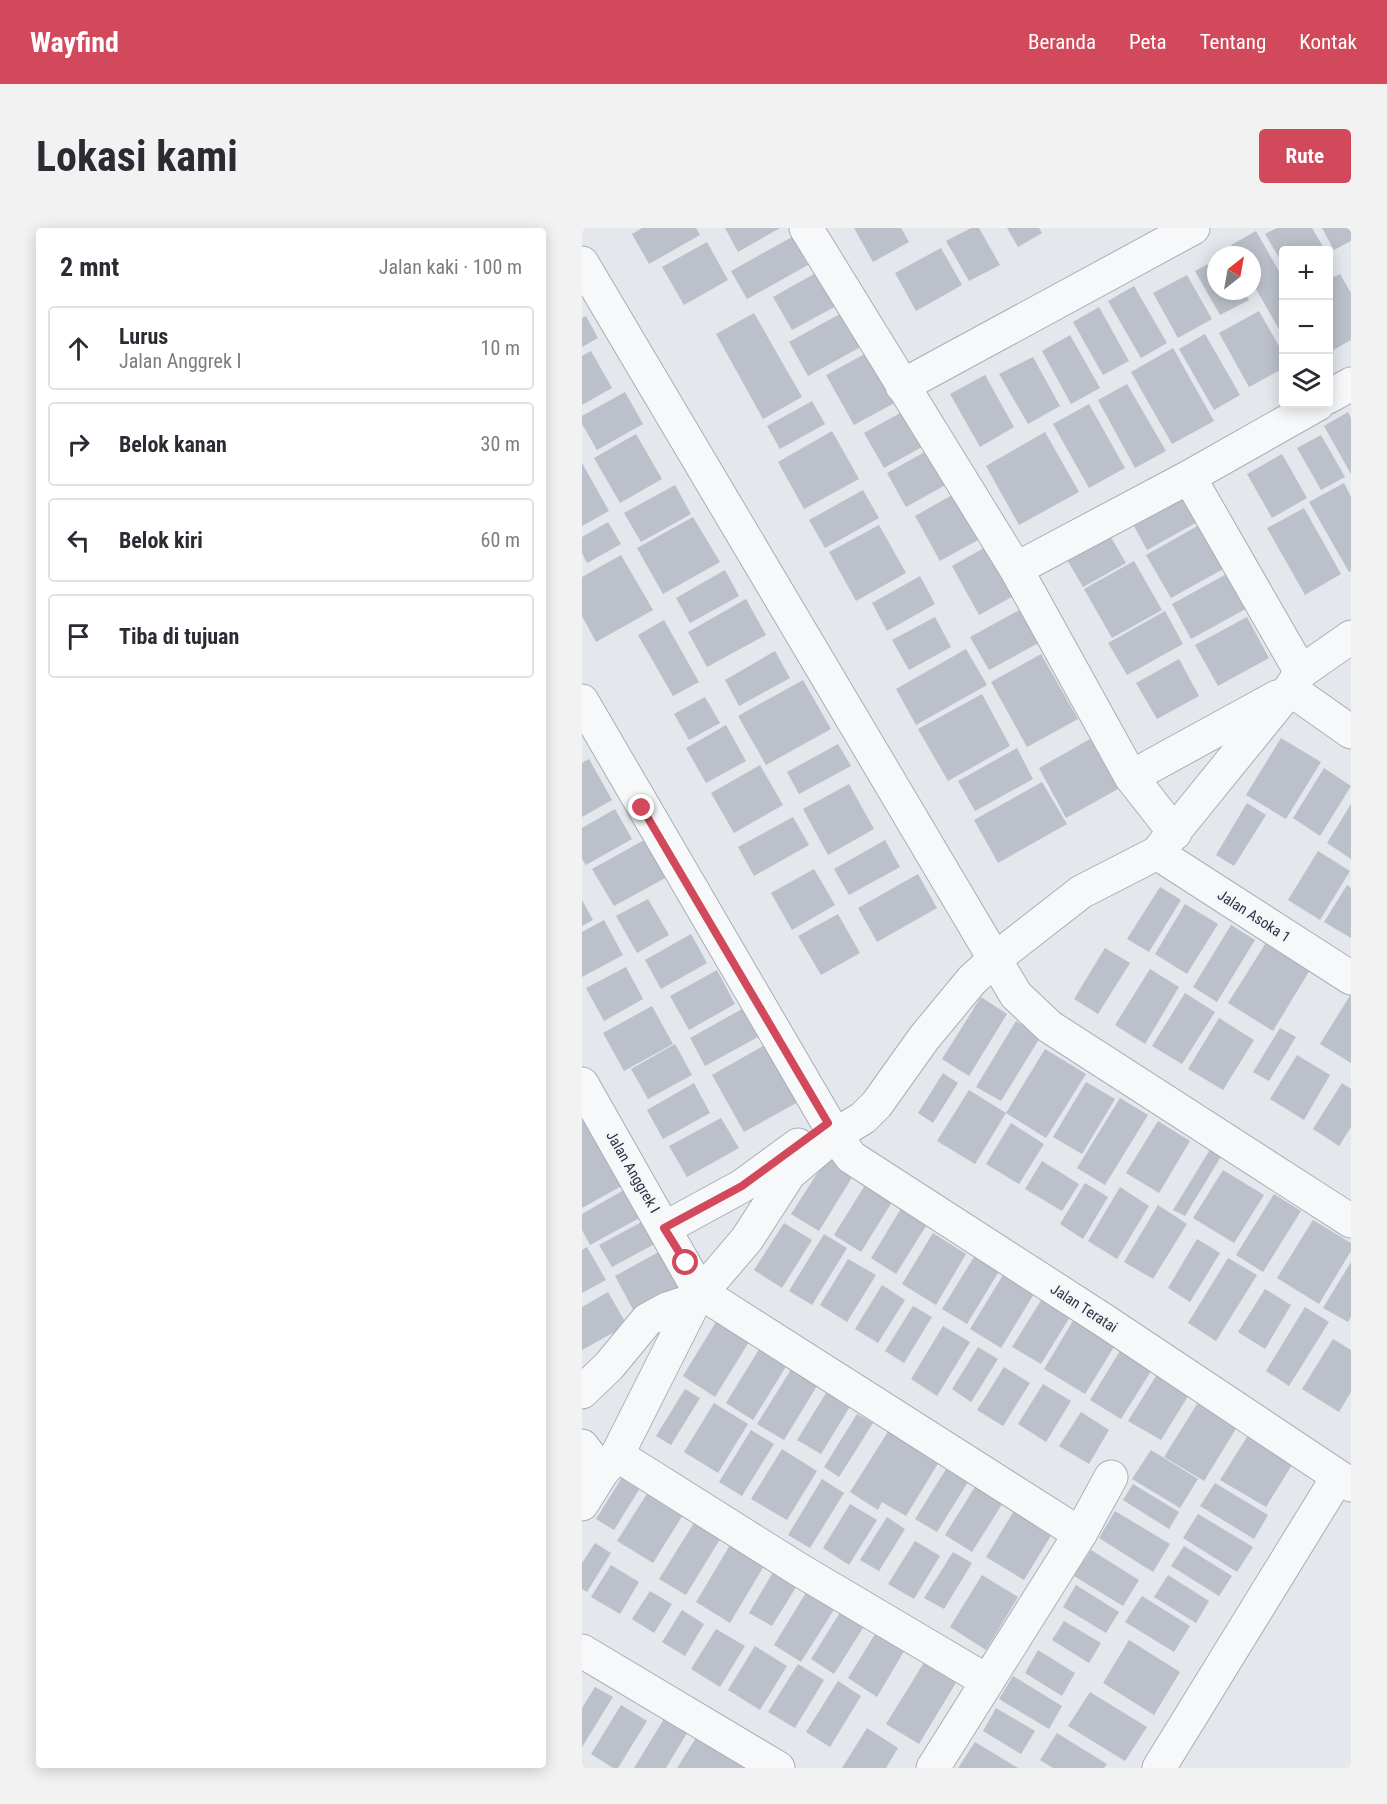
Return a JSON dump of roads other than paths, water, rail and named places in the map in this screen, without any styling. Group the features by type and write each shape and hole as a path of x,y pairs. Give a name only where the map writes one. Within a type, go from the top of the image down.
{"street":[{"name":"Jalan Asoka 1","path":"807,228 1016,569 1166,843 1351,978"},
{"path":"902,386 1193,228"},
{"path":"582,263 1016,995 1050,1027 1351,1221"},
{"path":"1333,395 1351,384"},
{"path":"1016,569 1189,477 1311,408"},
{"path":"1189,477 1296,681 1351,732"},
{"path":"1131,777 1296,681 1351,637"},
{"path":"664,1228 742,1186 831,1129 863,1118 877,1104 924,1038 972,980 995,959 1082,892 1166,843 1296,681"},
{"name":"Jalan Teratai","path":"582,701 831,1129 851,1157 1105,1321 1344,1481 1159,1768"},
{"name":"Jalan Anggrek I","path":"582,1084 664,1228 697,1296"},
{"path":"582,1504 594,1457 697,1296 747,1239 789,1174 831,1129"},
{"path":"582,1392 609,1366 647,1320 697,1296"},
{"path":"697,1296 1080,1534"},
{"path":"594,1457 798,1569 987,1681"},
{"path":"933,1768 1080,1534 1111,1477"},
{"path":"582,1651 778,1768"}]}
